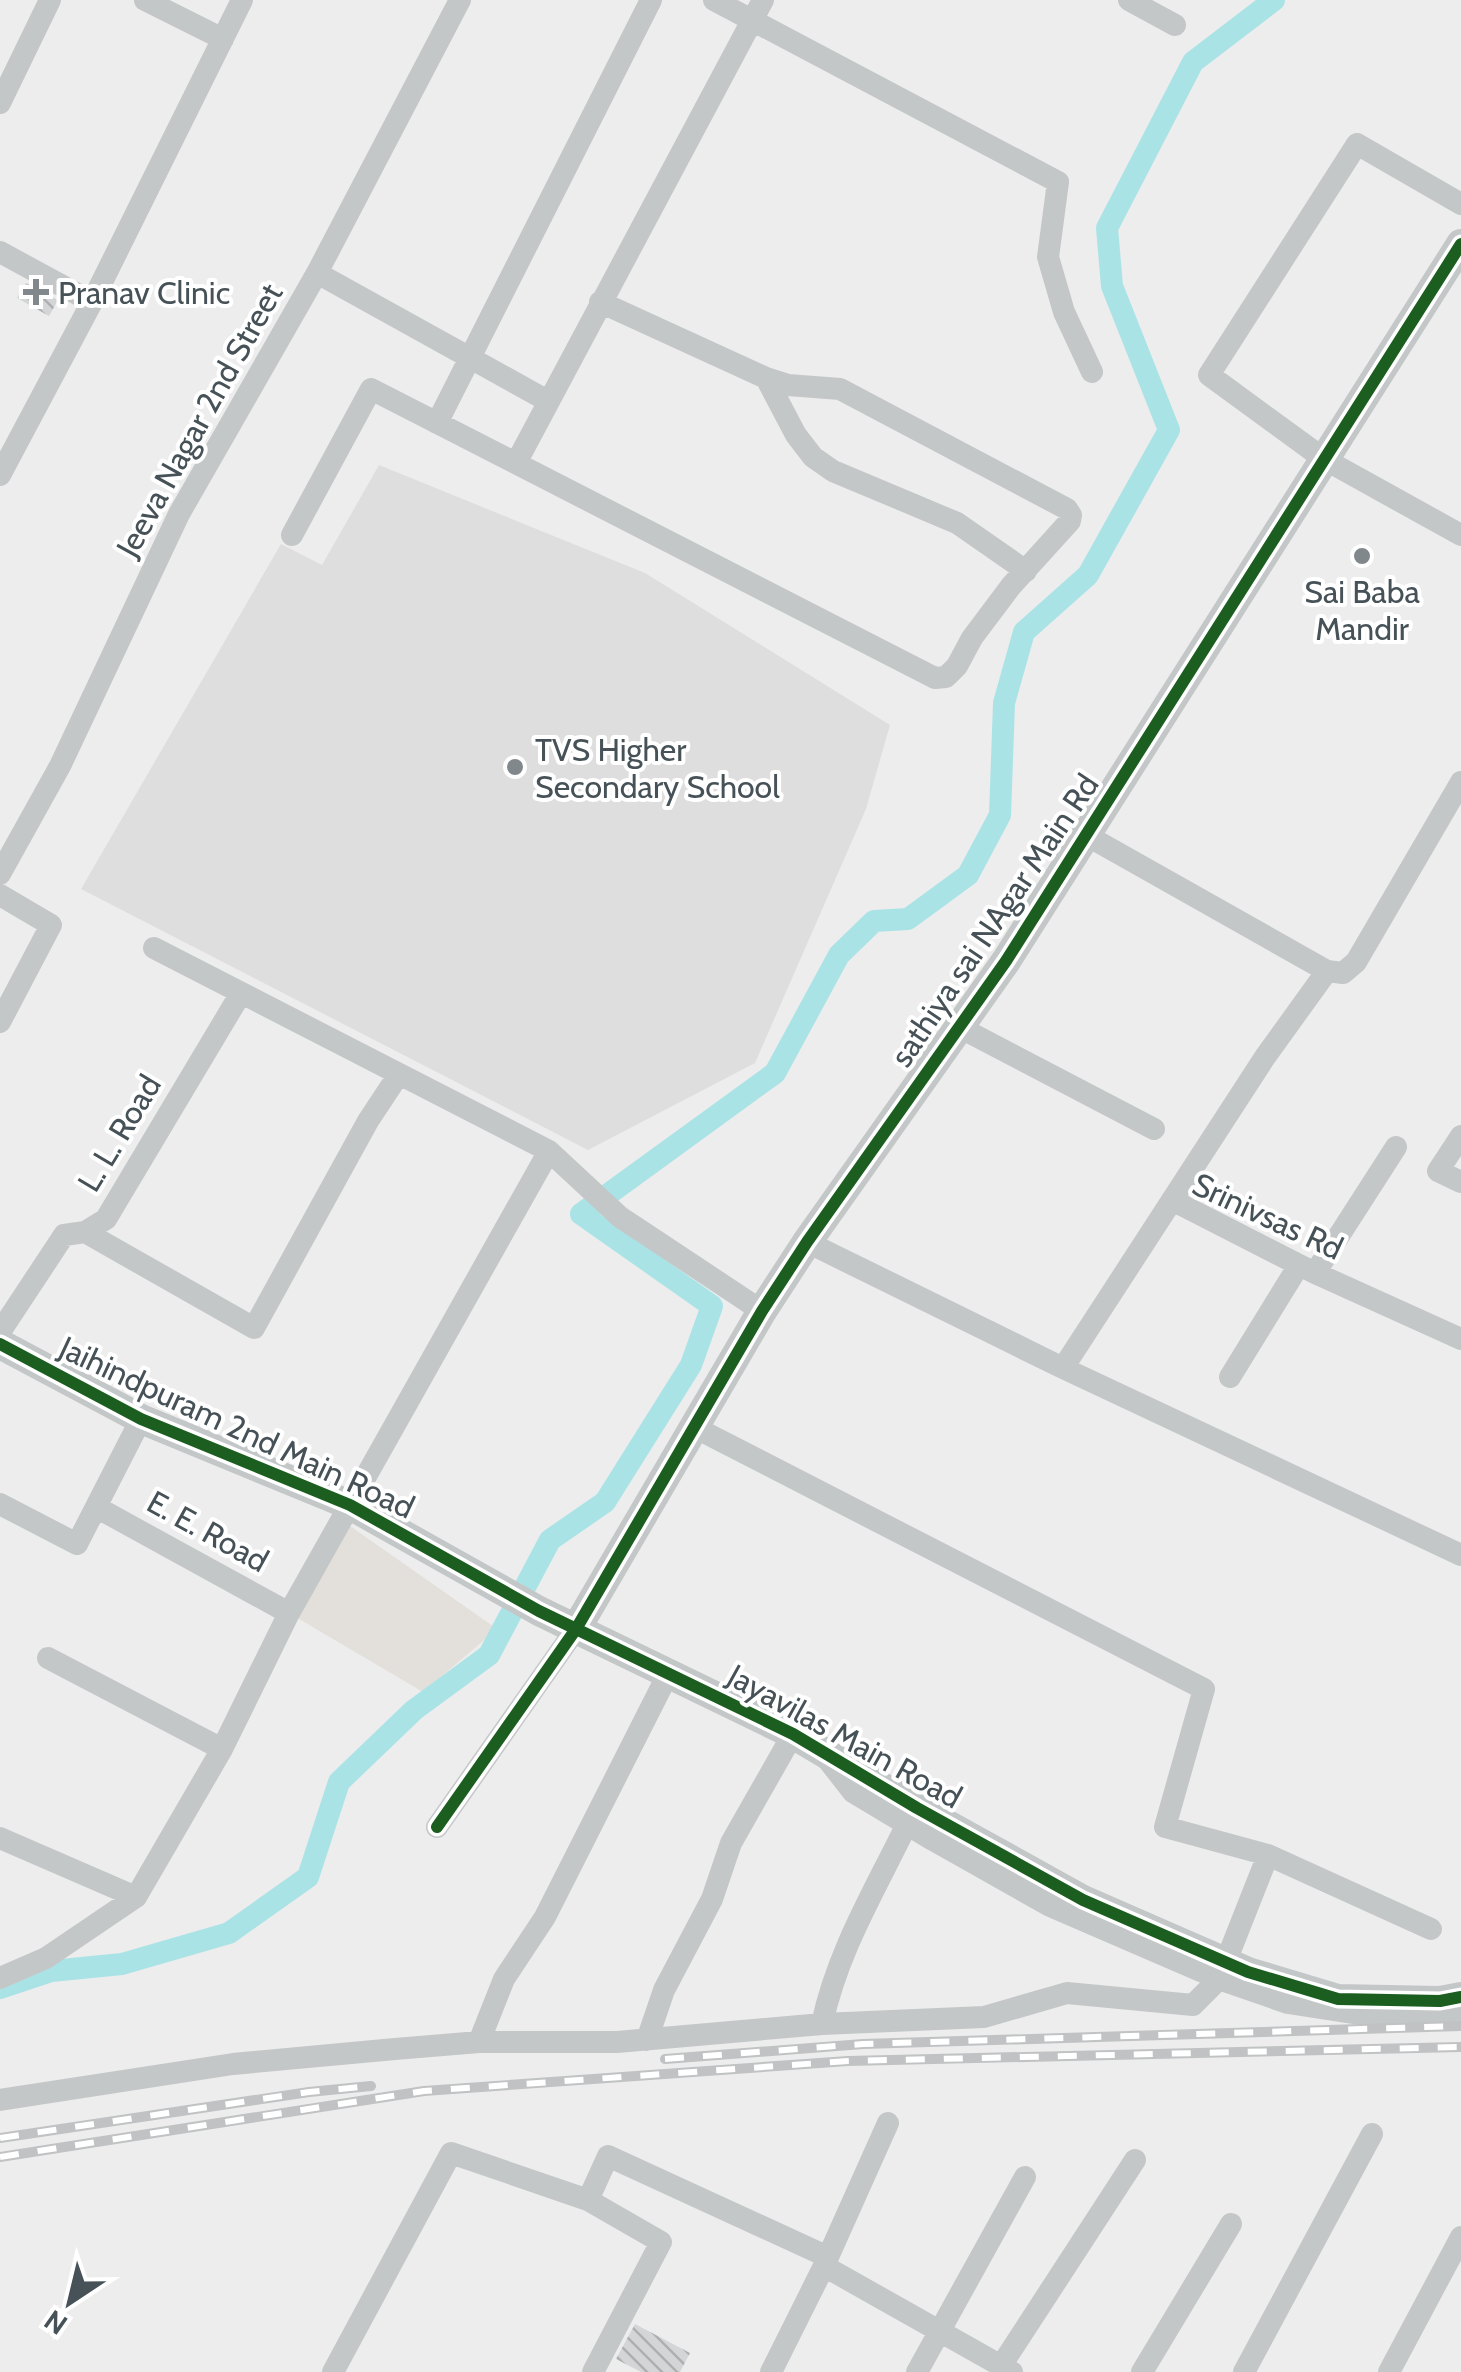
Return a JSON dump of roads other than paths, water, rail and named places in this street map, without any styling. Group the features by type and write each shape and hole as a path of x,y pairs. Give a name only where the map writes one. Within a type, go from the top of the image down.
{"street":[{"path":"0,104 50,0"},
{"path":"146,0 223,39"},
{"path":"0,475 92,302 242,0"},
{"name":"Jeeva Nagar 2nd Street","path":"0,874 60,766 179,514 317,273 460,0"},
{"path":"437,423 651,0"},
{"path":"714,0 757,10 1058,182 1048,257 1064,312 1092,372"},
{"path":"1129,0 1175,24"},
{"path":"516,463 546,400 757,10"},
{"path":"1461,204 1357,144 1209,374 1324,459 1461,535"},
{"name":"sathiya sai NAgar Main Rd","path":"576,1629 762,1311 1086,835 1461,244"},
{"path":"0,252 92,302"},
{"path":"317,273 546,400"},
{"path":"292,536 370,388 934,678 946,677 958,666 972,638 1065,530 1071,516 1066,509 840,389 766,378 600,302"},
{"path":"766,378 796,435 813,457 833,471 956,523 1026,571"},
{"path":"1086,835 1327,971 1343,973 1356,962 1461,782"},
{"path":"0,895 51,925 0,1022"},
{"path":"154,948 549,1151 620,1217 762,1311"},
{"path":"1172,1200 1265,1057 1327,971"},
{"name":"L. L. Road","path":"0,1332 64,1235 84,1232 106,1218 240,993"},
{"path":"959,1026 1154,1129"},
{"path":"84,1232 254,1328 368,1121 399,1074"},
{"path":"1461,1136 1438,1171 1461,1182"},
{"path":"1230,1378 1396,1147"},
{"path":"0,1978 46,1958 136,1897 222,1749 289,1613 549,1151"},
{"name":"Srinivsas Rd","path":"1063,1368 1172,1200 1306,1269 1461,1339"},
{"path":"807,1242 1063,1368 1461,1555"},
{"name":"Jaihindpuram 2nd Main Road","path":"0,1344 141,1418 350,1505 538,1611"},
{"path":"0,1504 77,1544 141,1418"},
{"path":"692,1426 1204,1689 1165,1827 1268,1856 1432,1929"},
{"name":"E. E. Road","path":"96,1507 289,1613"},
{"name":"Jayavilas Main Road","path":"538,1611 793,1734 1082,1900 1248,1972 1338,1999 1440,2001 1461,1997"},
{"path":"437,1827 576,1629"},
{"path":"48,1658 222,1749"},
{"path":"479,2042 504,1979 545,1917 668,1672"},
{"path":"647,2040 664,1990 712,1900 731,1843 793,1734"},
{"name":"Jayavilas Main Road","path":"820,1750 853,1792 1050,1906 1219,1979 1288,2003 1359,2014 1461,2013"},
{"path":"822,2024 830,1986 846,1944 908,1824"},
{"path":"0,1838 136,1897"},
{"path":"0,2100 233,2064 479,2042 647,2040 822,2024 984,2018 1067,1993 1193,2004 1219,1979 1268,1856"},
{"path":"771,2372 888,2123"},
{"path":"1244,2372 1372,2134"},
{"path":"333,2372 452,2153 588,2200 662,2242 593,2372"},
{"path":"588,2200 608,2156 826,2261 1006,2369 1135,2160"},
{"path":"916,2372 1025,2176"},
{"path":"1142,2372 1231,2224"},
{"path":"1389,2372 1461,2237"}],"waterway":[{"path":"0,1988 51,1971 122,1964 229,1933 308,1877 339,1782 414,1710 489,1655 550,1540 605,1502 691,1365 712,1306 581,1214 775,1073 839,955 874,921 908,919 968,875 1000,815 1004,703 1024,632 1088,575 1169,430 1112,286 1107,228 1193,62 1274,0"}],"railway":[{"path":"665,2059 863,2044 1461,2026"},
{"path":"0,2157 424,2091 848,2061 1461,2047"},
{"path":"0,2138 371,2086"}],"place":[{"name":"Pranav Clinic","path":"36,292"},
{"name":"Sai Baba Mandir","path":"1362,556"},
{"name":"TVS Higher Secondary School","path":"515,767"}]}
